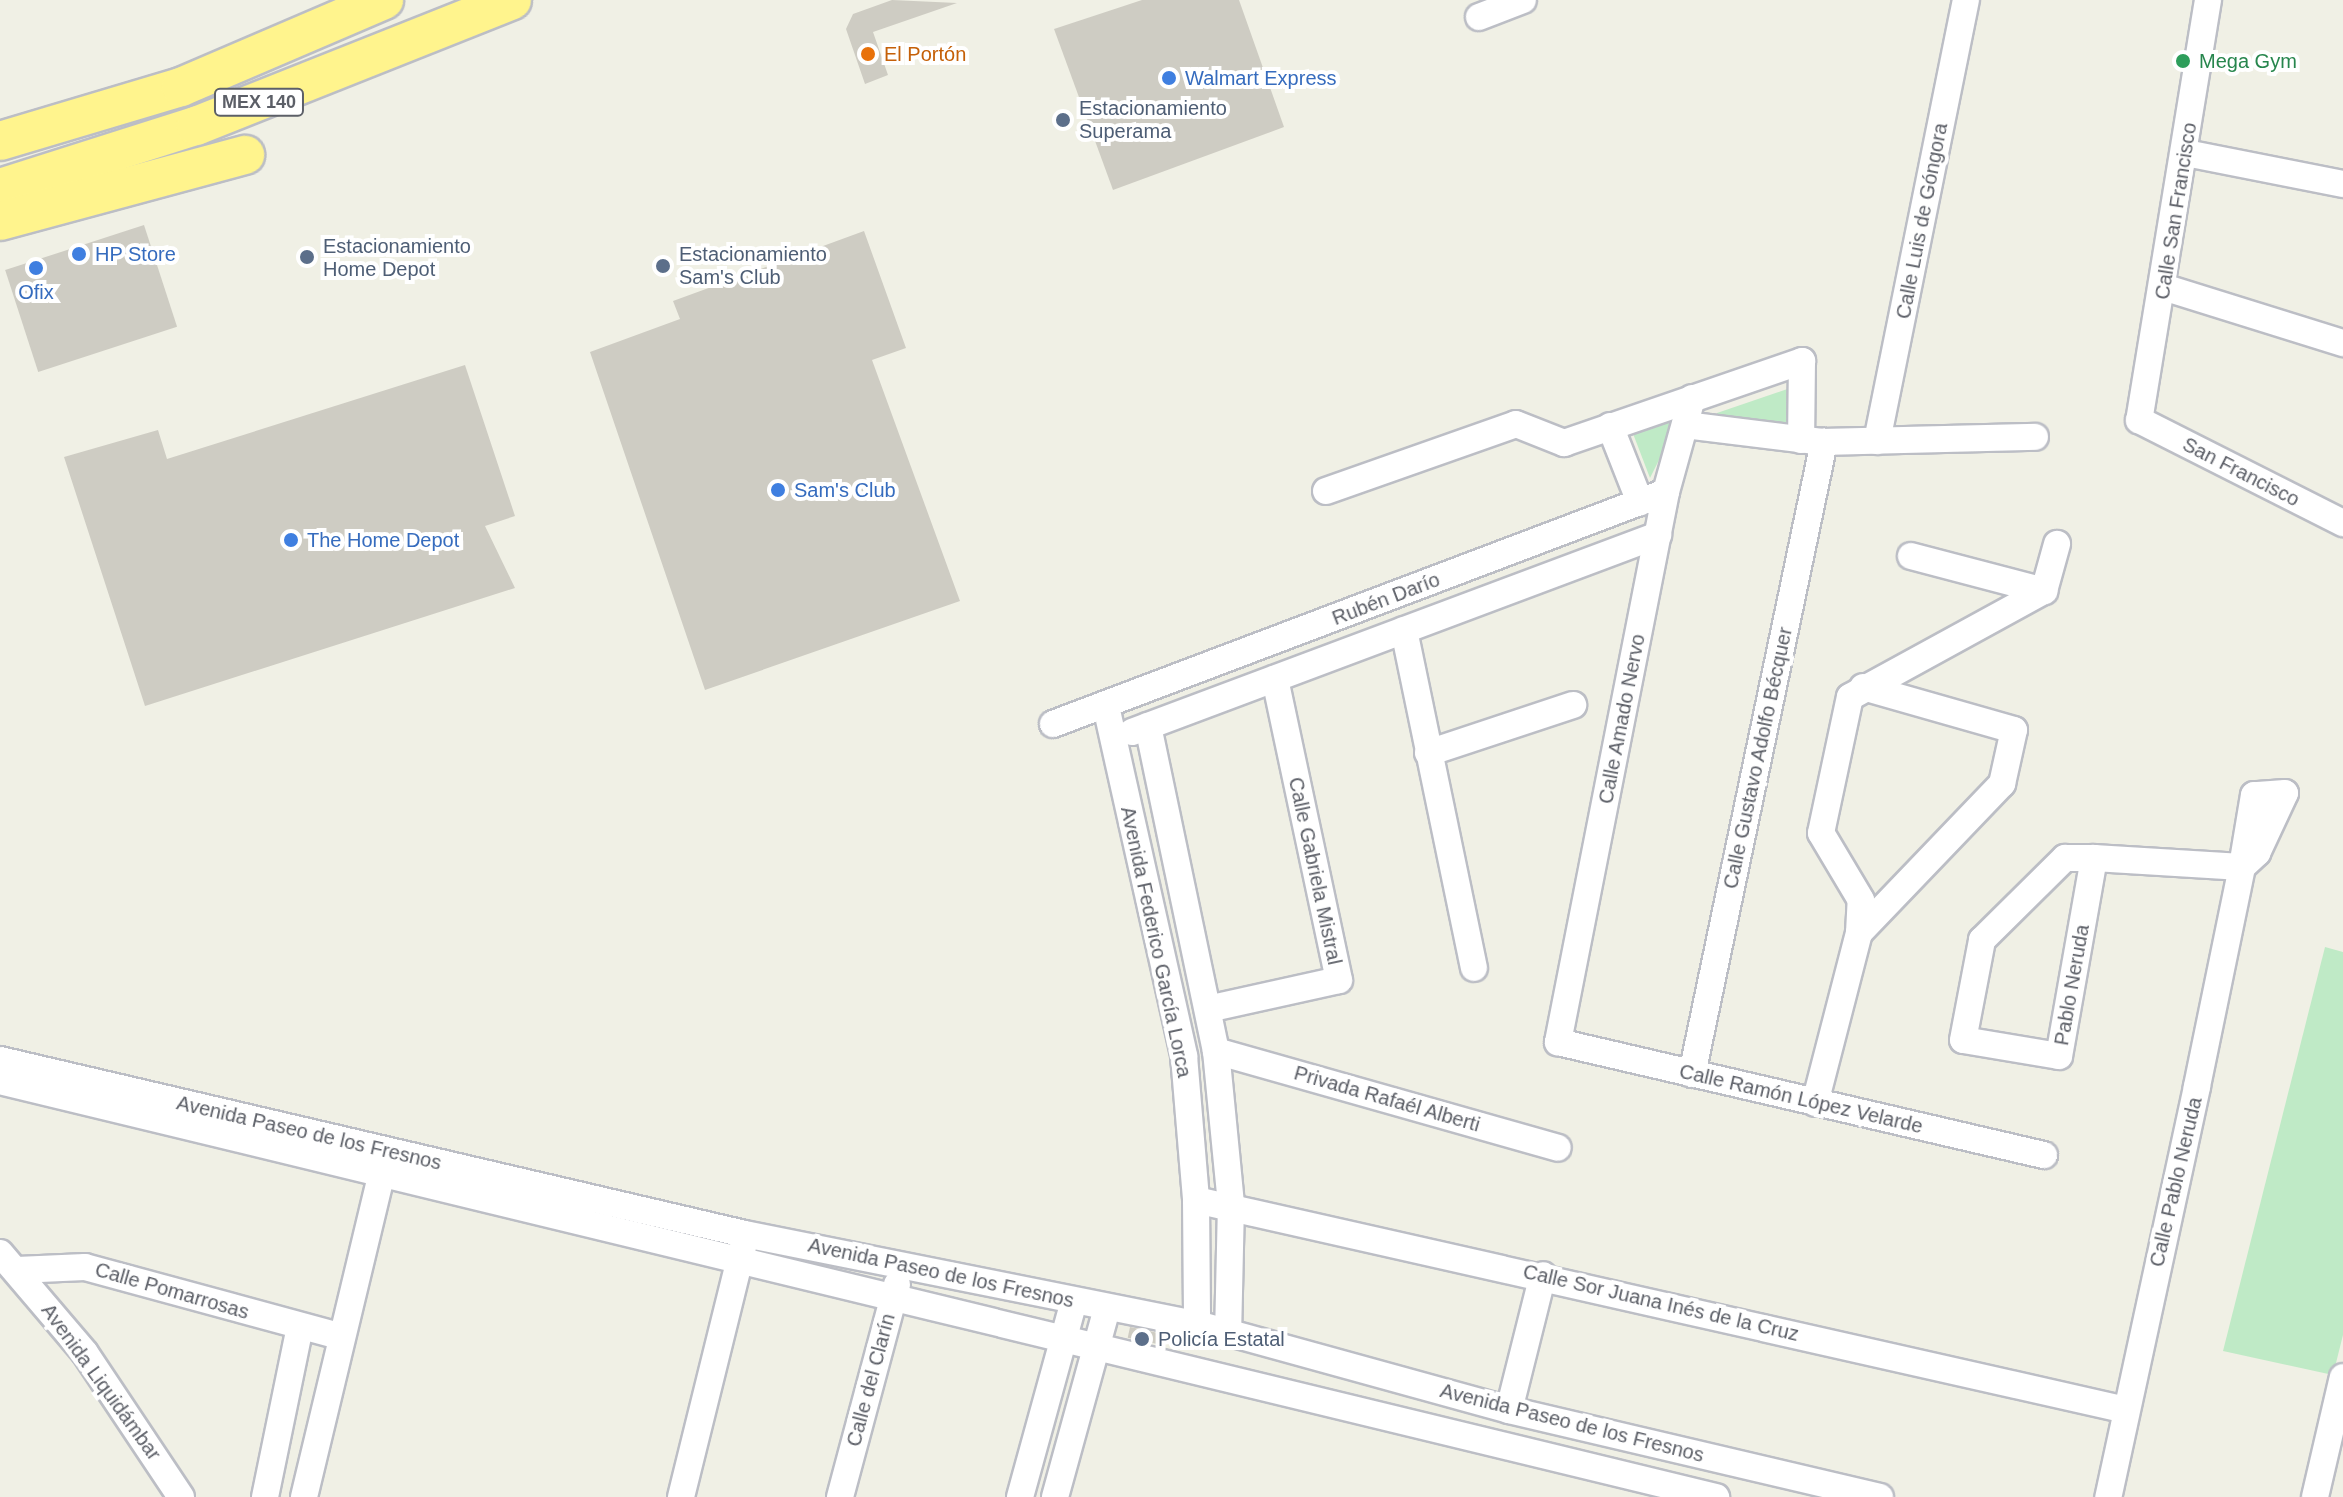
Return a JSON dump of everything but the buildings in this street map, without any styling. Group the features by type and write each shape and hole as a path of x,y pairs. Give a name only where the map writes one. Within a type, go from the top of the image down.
{"highway":[{"name":"MEX 140","path":"0,141 181,87 384,0"},
{"path":"328,75 454,0"},
{"name":"MEX 140","path":"0,188 196,126 512,0"},
{"path":"0,221 245,155"}],"street":[{"path":"1479,17 1523,0"},
{"name":"Calle Luis de Góngora","path":"1877,441 1966,0"},
{"name":"Calle San Francisco","path":"2139,420 2186,153 2208,0"},
{"path":"2186,153 2343,184"},
{"path":"2163,287 2343,343"},
{"path":"1326,491 1516,424 1564,443 1802,361 1812,441"},
{"name":"Calle Amado Nervo","path":"1558,1042 1666,492 1692,398"},
{"name":"San Francisco","path":"2139,420 2343,523"},
{"path":"1685,425 1812,441 2035,437"},
{"path":"1610,426 1640,502"},
{"name":"Calle Gustavo Adolfo Bécquer","path":"1692,1074 1812,441"},
{"name":"Rubén Darío","path":"1053,724 1666,492"},
{"name":"Rubén Darío","path":"1113,739 1658,535"},
{"path":"1815,1103 1859,933 1861,900 1821,833 1850,697 1863,687 2044,591 2057,544"},
{"path":"1911,556 2044,591"},
{"path":"1404,630 1474,968"},
{"name":"Calle Gabriela Mistral","path":"1208,1009 1339,980 1275,679"},
{"path":"1859,933 2002,784 2014,730 1863,687"},
{"path":"1428,753 1573,705"},
{"name":"Avenida Federico García Lorca","path":"1106,706 1184,1056 1196,1200 1197,1324"},
{"name":"Avenida Federico García Lorca","path":"1148,726 1216,1051 1231,1204 1228,1332"},
{"name":"Pablo Neruda","path":"2094,858 2059,1056 1963,1040 1982,940 2065,858 2094,858 2242,867"},
{"name":"Calle Pablo Neruda","path":"2108,1497 2242,867"},
{"name":"Calle Ramón López Velarde","path":"1558,1042 2044,1155"},
{"name":"Privada Rafaél Alberti","path":"1216,1051 1558,1148"},
{"name":"Avenida Paseo de los Fresnos","path":"0,1060 739,1262 1716,1497"},
{"name":"Avenida Paseo de los Fresnos","path":"0,1081 384,1164 903,1263 1107,1308 1197,1324 1509,1410 1880,1497"},
{"path":"304,1497 384,1164"},
{"name":"Calle Sor Juana Inés de la Cruz","path":"1196,1200 1231,1204 2126,1410"},
{"path":"681,1497 745,1234"},
{"name":"Calle Pomarrosas","path":"8,1262 85,1267 342,1337"},
{"name":"Avenida Liquidámbar","path":"8,1262 85,1353 181,1497"},
{"name":"Calle del Clarín","path":"840,1497 903,1263"},
{"path":"1509,1410 1543,1275"},
{"path":"1020,1497 1074,1301"},
{"path":"1055,1497 1107,1308"},
{"path":"265,1497 300,1327"},
{"path":"2315,1497 2343,1377"},
{"path":"1450,1433 1460,1396"}],"green space":[{"path":"1799,385 1796,431 1713,426 1717,413"},
{"path":"1680,418 1650,478 1632,431"},
{"path":"2325,947 2343,952 2343,1335 2333,1375 2223,1351"}],"place":[{"name":"El Portón","path":"868,54"},
{"name":"Mega Gym","path":"2183,61"},
{"name":"Walmart Express","path":"1169,78"},
{"name":"Estacionamiento Superama","path":"1063,120"},
{"name":"HP Store","path":"79,254"},
{"name":"Estacionamiento Home Depot","path":"307,257"},
{"name":"Estacionamiento Sam's Club","path":"663,266"},
{"name":"Ofix","path":"36,268"},
{"name":"Sam's Club","path":"778,490"},
{"name":"The Home Depot","path":"291,540"},
{"name":"Policía Estatal","path":"1142,1339"}]}
